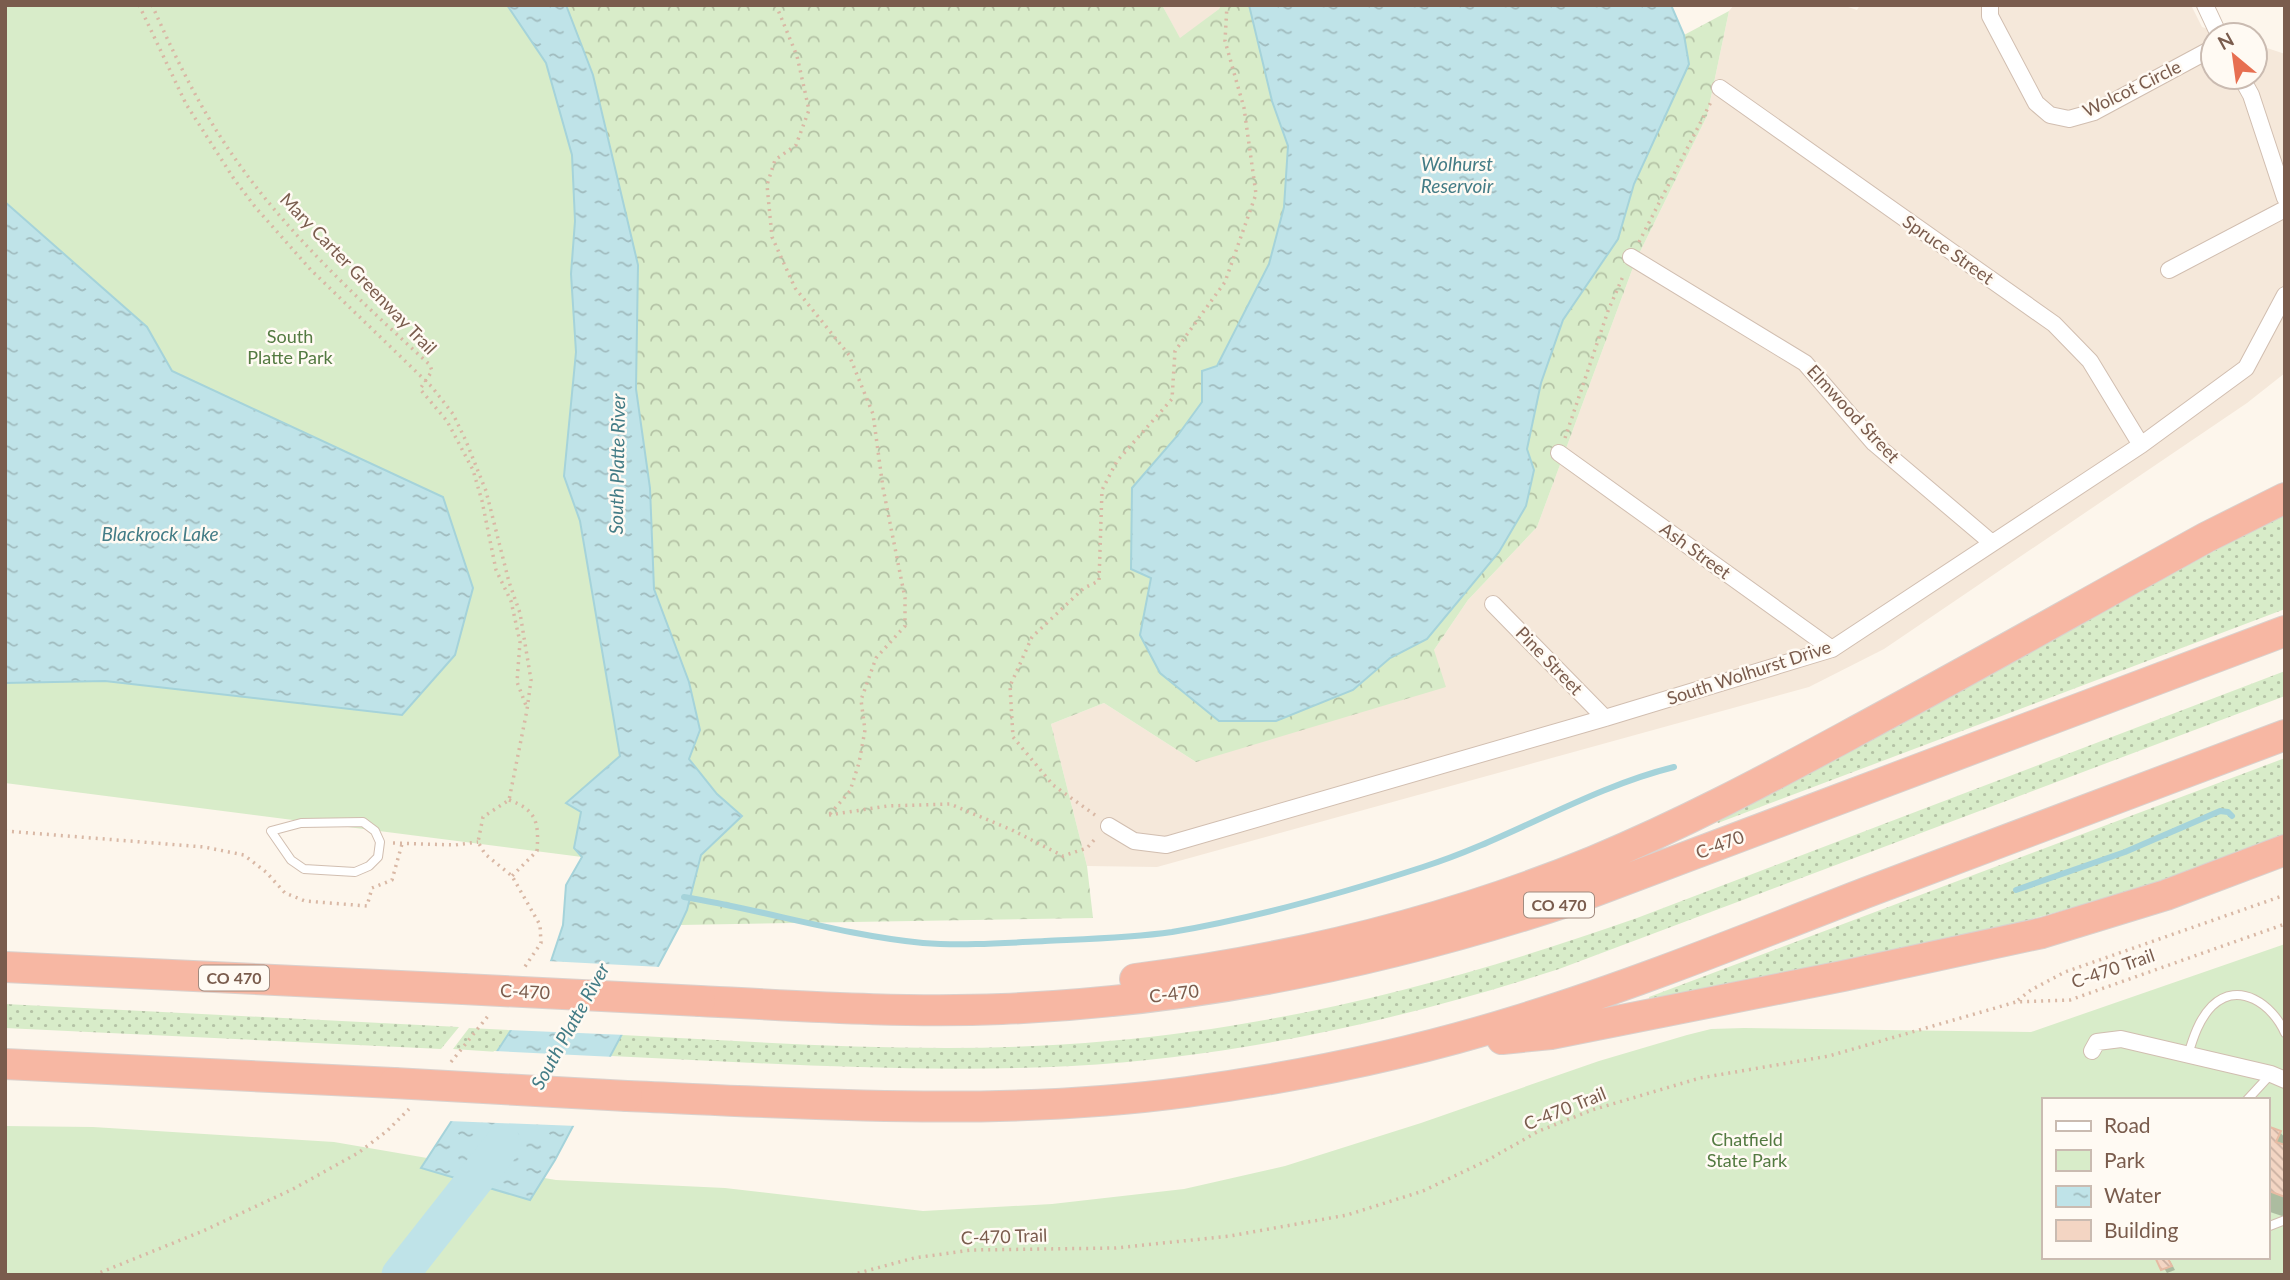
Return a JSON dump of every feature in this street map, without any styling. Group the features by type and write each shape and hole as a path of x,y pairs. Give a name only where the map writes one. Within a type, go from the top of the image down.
{"highway":[{"path":"795,1006 838,990 999,990 1098,983 1194,970 1405,925 1513,891 1616,851 1747,790 1908,704 2207,537 2285,498"},
{"name":"C-470","path":"5,967 920,1010 1059,1005 1230,987 1367,960 1487,928 1595,892 2285,631"},
{"path":"5,1064 627,1096 911,1107 1069,1103 1169,1094 1340,1065 1513,1022 1620,986 2285,736"},
{"path":"1445,1040 1494,1040 1551,1034 2042,933 2166,895 2285,850"}],"street":[{"name":"Wolcot Circle","path":"1990,5 1990,16 2036,103 2050,116 2069,119 2094,112 2199,56"},
{"path":"2205,5 2212,21"},
{"name":"Spruce Street","path":"1720,88 2054,324 2090,361 2141,445"},
{"path":"2249,91 2285,198"},
{"path":"2169,270 2285,209"},
{"name":"Elmwood Street","path":"1631,257 1805,363 1874,443 1992,542"},
{"name":"South Wolhurst Drive","path":"1109,826 1134,841 1166,845 1605,718 1832,649 2141,445 2246,368 2285,295"},
{"name":"Ash Street","path":"1559,453 1832,649"},
{"name":"Pine Street","path":"1493,604 1605,718"},
{"path":"2092,1051 2097,1042 2121,1039 2278,1077"}],"lane":[{"path":"363,822 375,831 380,842 378,857 369,866 355,872 304,869 291,860 271,831 301,823 363,822"},
{"path":"2188,1055 2194,1034 2212,1006 2239,995 2253,998 2263,1004 2275,1014 2285,1032"},
{"path":"2250,1098 2278,1077"}],"path":[{"name":"Mary Carter Greenway Trail","path":"139,5 186,104 234,179 311,270 426,381 453,414 470,450 486,491 526,640 531,680 509,800"},
{"name":"Mary Carter Greenway Trail","path":"152,5 201,104 235,159 286,223 430,365 432,371 420,389 447,421 474,470 496,570 511,601 520,642 517,682 527,710"},
{"path":"776,5 797,56 809,110 796,145 775,160 766,185 772,237 795,288 849,355 873,414 883,488 905,598 905,626 876,658 861,700 865,730 850,791 829,815 887,806 950,804 1012,830 1063,856 1087,848 1109,826 1053,785 1013,737 1010,686 1032,637 1084,588 1099,581 1102,490 1116,461 1172,399 1175,351 1225,282 1256,194 1244,108 1225,41 1227,5"},
{"path":"512,876 537,850 539,827 525,806 509,800 483,817 478,842 485,854 512,876 536,916 542,935 541,943 520,974"},
{"path":"5,831 204,847 244,855 266,872 285,893 305,901 367,906 372,888 391,880 402,844 455,845 478,842"},
{"path":"2016,1002 2031,990 2065,971 2285,895"},
{"name":"C-470 Trail","path":"851,1275 914,1258 971,1250 1116,1248 1230,1236 1347,1215 1423,1191 1486,1161 1539,1131 1592,1110 1700,1078 1829,1056 2016,1002 2070,1000 2285,924"},
{"path":"444,1071 490,1014"},
{"path":"94,1275 203,1231 293,1189 358,1153 387,1131 414,1105"}],"shaded area":[{"path":"1162,5 1221,5 1180,39"},
{"path":"1734,5 1842,5 1857,10 1860,5 2191,5 2199,21 2199,91 2269,91 2269,49 2285,54 2285,373 2247,403 1884,649 1809,687 1157,867 1087,866 1051,724 1104,703 1196,762 1434,650 1468,600 1537,527 1635,262 1707,116 1729,11"}],"green space":[{"name":"South Platte Park","path":"5,5 507,5 546,63 572,155 575,221 571,274 576,352 564,476 580,521 620,756 567,803 581,812 582,857 5,783"},
{"path":"566,5 1162,5 1180,38 1221,5 1249,5 1272,101 1288,146 1284,207 1269,264 1217,366 1202,371 1202,402 1178,435 1140,635 1353,690 1390,658 1427,639 1499,552 1526,506 1534,470 1527,449 1541,383 1563,320 1618,239 1634,185 1689,64 1684,35 1729,11 1707,116 1635,262 1537,527 1468,600 1434,650 1446,687 1196,762 1104,703 1051,724 1087,866 1093,918 680,925 687,910 701,855 741,816 717,794 689,759 700,729 689,682 654,589 650,488 636,389 638,265 593,75"},
{"path":"2285,513 2285,609 1718,823 1716,819"},
{"path":"2285,671 2285,696 1559,969 1379,1020 1257,1045 1072,1066 899,1068 611,1056 622,1035 926,1048 987,1048 1108,1041 1244,1024 1377,996 1507,961 1637,918"},
{"path":"2285,758 2285,840 2153,885 2007,926 1650,1002 1649,997"},
{"name":"Chatfield State Park","path":"2285,944 2285,1275 5,1275 5,1126 93,1127 334,1142 556,1180 725,1188 923,1211 1052,1204 1184,1189 1285,1166 1421,1123 1599,1061 1711,1029 2031,1032"},
{"path":"5,1004 459,1027 441,1049 5,1028"},
{"path":"469,1028 511,1030 498,1052 453,1049"}],"water":[{"path":"507,5 566,5 593,75 638,265 636,389 650,488 654,589 689,682 700,730 689,759 717,794 742,816 701,855 687,910 680,925 555,1160 530,1200 421,1168 511,1030 551,961 563,925 566,885 582,857 574,848 581,812 566,803 620,756 580,521 564,476 576,352 571,274 575,221 572,155 546,63"},
{"name":"Wolhurst Reservoir","path":"1249,5 1671,5 1684,35 1689,64 1634,184 1618,239 1563,320 1541,383 1527,449 1534,470 1526,506 1499,552 1427,639 1390,658 1353,690 1276,721 1219,721 1160,673 1140,635 1151,578 1131,569 1132,488 1178,435 1202,402 1202,371 1217,366 1269,264 1284,207 1288,146 1272,101"},
{"name":"Blackrock Lake","path":"5,202 147,327 172,371 443,497 473,588 455,655 402,715 105,681 5,683"}],"pier":[{"path":"547,961 661,967 626,1035 507,1030"},
{"path":"494,1051 615,1057 577,1126 448,1121"}],"building":[{"path":"2269,1127 2281,1131 2276,1142 2285,1145 2285,1197 2269,1191"},
{"path":"2156,1259 2168,1259 2172,1266 2161,1270"}],"waterway":[{"path":"684,897 862,934 923,943 999,943 1172,932 1299,904 1423,867 1486,843 1610,788 1674,767"},
{"path":"2016,890 2125,852 2220,811 2228,812 2232,816"},
{"name":"South Platte River","path":"400,1275 503,1144"}]}
